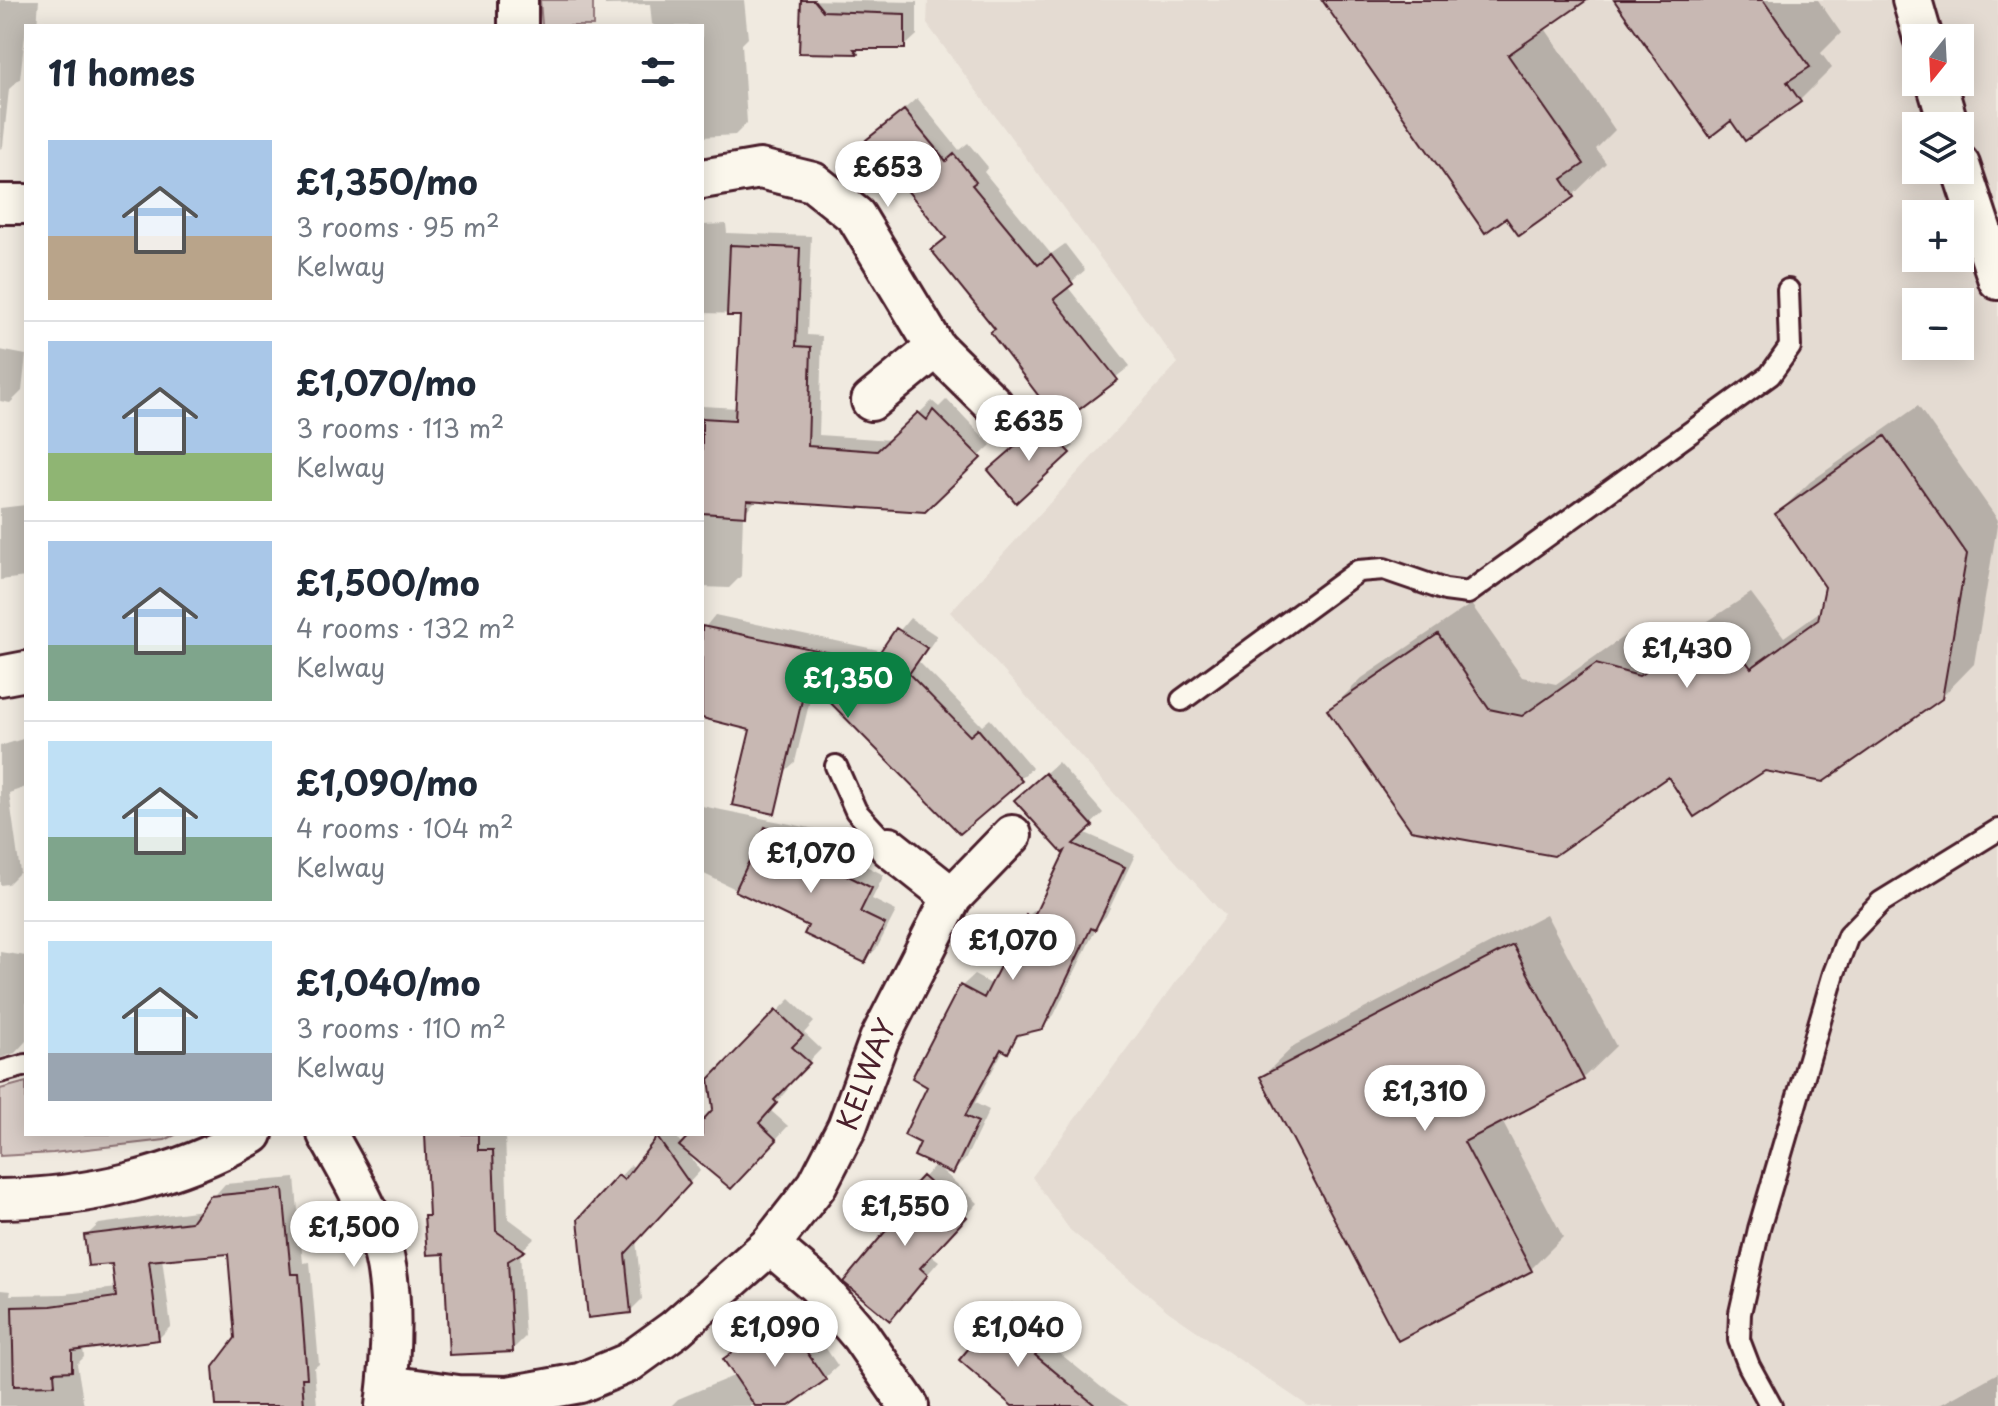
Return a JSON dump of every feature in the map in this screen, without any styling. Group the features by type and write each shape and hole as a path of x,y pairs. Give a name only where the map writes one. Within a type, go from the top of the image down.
{"street":[{"path":"518,0 518,24"},
{"path":"1912,0 1919,24"},
{"path":"704,179 760,169 813,182 856,216 936,348 993,404"},
{"path":"1966,184 1998,280"},
{"path":"0,204 24,204"},
{"path":"871,401 936,348"},
{"path":"0,676 24,671"},
{"name":"KELWAY","path":"328,1136 365,1204 381,1243 390,1325 386,1396 508,1396 580,1383 628,1363 675,1329 770,1245 817,1185 847,1127 879,1040 952,897 1012,835"},
{"path":"889,847 952,897"},
{"path":"0,1199 74,1194 142,1179 208,1156 249,1136"},
{"path":"770,1245 817,1285 860,1335 909,1406"}],"lane":[{"path":"1182,700 1358,571 1384,569 1445,590 1468,593 1770,375 1790,347 1788,290"},
{"path":"836,766 856,811 889,847"},
{"path":"1771,1406 1739,1340 1740,1313 1759,1229 1834,973 1848,936 1881,902 1998,830"},
{"path":"0,1072 24,1066"}],"shaded area":[{"path":"540,0 593,0 593,24 542,24"},
{"path":"928,0 1998,0 1998,1406 1308,1406 1169,1312 1070,1230 1032,1177 1225,916 950,612 1178,363 927,24"},
{"path":"24,1083 24,1136 173,1136 165,1140 53,1153 0,1156 0,1089"}],"building":[{"path":"801,0 814,0 823,11 905,14 905,49 854,49 858,54 799,53"},
{"path":"1322,0 1587,0 1508,55 1584,164 1562,179 1574,197 1519,236 1506,218 1485,233"},
{"path":"1614,0 1763,0 1810,67 1787,82 1801,102 1745,141 1731,121 1710,137"},
{"path":"904,110 946,161 954,154 976,182 972,185 1038,265 1051,255 1073,284 1054,299 1118,380 1060,424 990,332 995,329 931,250 946,238 866,140"},
{"path":"730,245 800,248 796,346 811,347 808,446 877,451 918,412 927,420 933,410 981,458 925,512 747,500 746,516 704,513 704,418 735,420 740,316 727,316"},
{"path":"1041,424 1070,453 1016,503 988,470"},
{"path":"1885,436 1967,554 1942,699 1823,782 1765,771 1694,817 1668,777 1554,856 1411,830 1327,710 1438,634 1489,709 1522,716 1596,664 1639,676 1718,624 1751,668 1818,620 1825,587 1775,514"},
{"path":"704,626 873,662 896,628 927,648 909,674 970,736 978,729 1022,781 960,834 807,679 775,814 732,805 750,730 704,718"},
{"path":"1045,773 1093,826 1073,844 1125,867 1095,930 1091,928 1043,1029 1017,1035 1008,1053 1001,1049 965,1116 978,1122 953,1174 914,1156 920,1143 904,1135 927,1087 912,1078 960,985 984,998 1026,915 1033,918 1065,851 1062,853 1014,800"},
{"path":"765,827 802,844 799,851 872,888 860,912 885,924 865,963 804,934 808,926 735,891"},
{"path":"1513,945 1584,1080 1464,1142 1532,1271 1398,1341 1260,1077"},
{"path":"776,1010 803,1036 792,1047 810,1063 774,1100 777,1103 759,1123 777,1140 731,1189 679,1146 688,1136 704,1136 704,1119 713,1109 709,1079"},
{"path":"425,1136 478,1136 478,1150 493,1150 496,1231 525,1251 508,1261 513,1352 449,1355 444,1254 427,1255 424,1216 429,1216"},
{"path":"657,1137 690,1184 625,1254 631,1313 588,1318 578,1219 618,1175 624,1180"},
{"path":"922,1176 967,1217 920,1268 928,1275 890,1321 843,1282 889,1227 881,1220"},
{"path":"283,1189 291,1274 299,1274 307,1378 302,1378 304,1406 216,1406 213,1367 235,1338 228,1254 149,1261 159,1340 72,1351 72,1371 54,1372 55,1385 14,1386 12,1307 51,1306 116,1297 112,1264 88,1266 84,1235 191,1222 210,1196"},
{"path":"998,1313 1040,1349 1035,1355 1096,1406 1012,1406 959,1360"},
{"path":"786,1322 826,1380 789,1406 755,1406 723,1359 761,1332 765,1338"}]}
